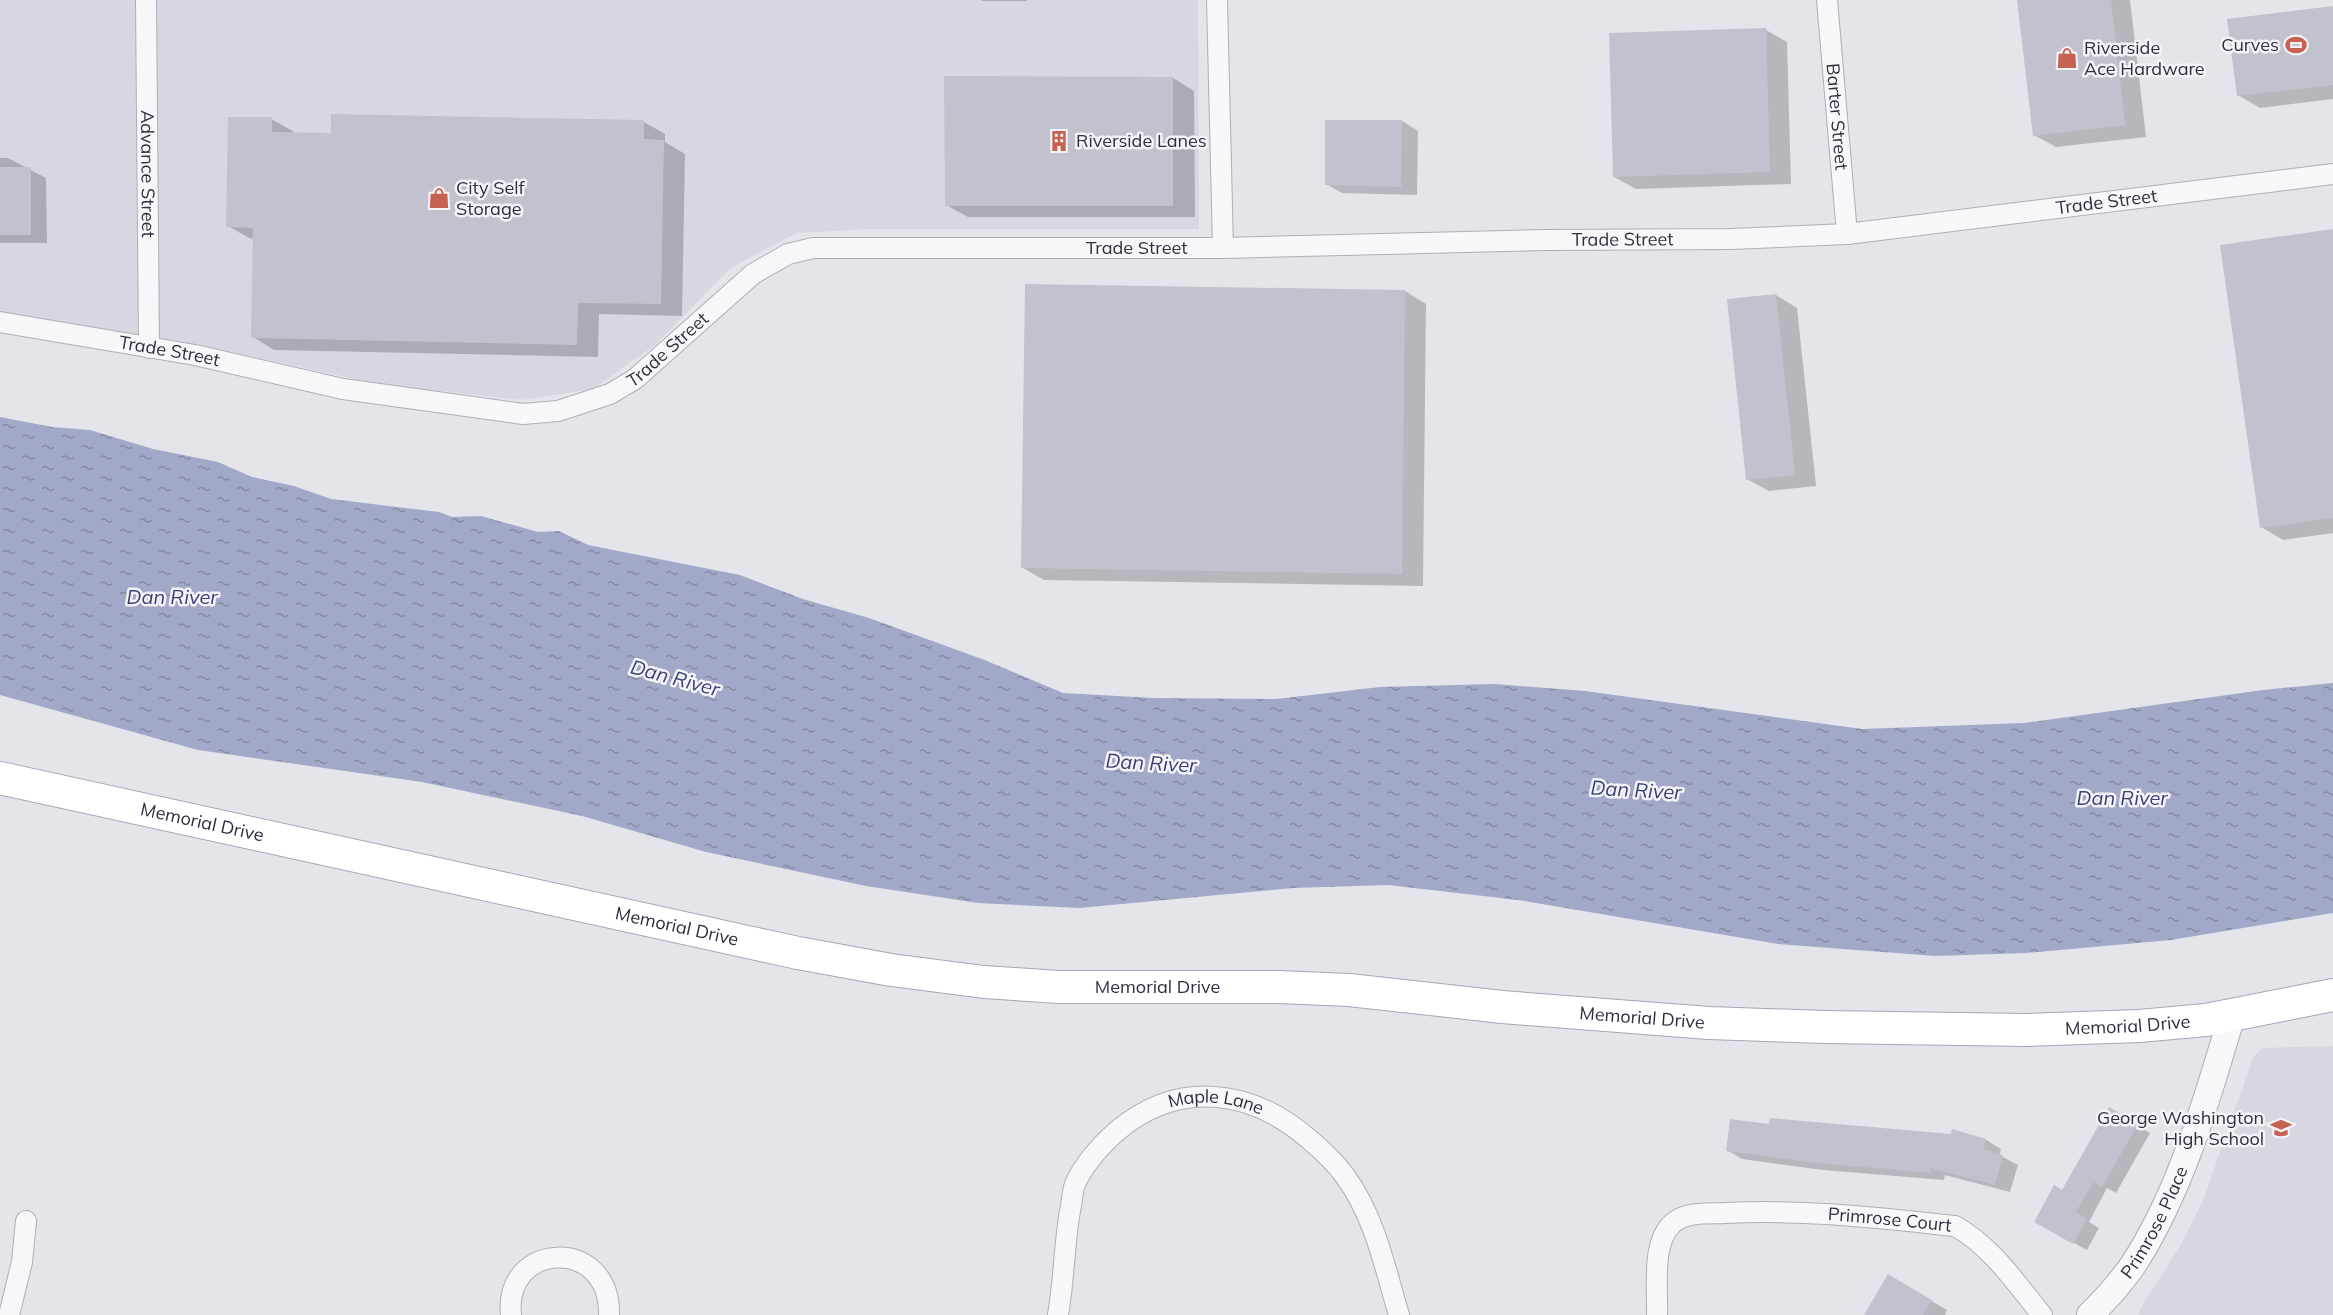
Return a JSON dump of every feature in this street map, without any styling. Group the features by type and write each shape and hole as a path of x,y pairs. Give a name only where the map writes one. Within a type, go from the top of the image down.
{"main road":[{"name":"Memorial Drive","path":"0,778 798,953 891,970 984,982 1059,987 1278,987 1349,990 1663,1020 1825,1027 2039,1029 2139,1026 2206,1020 2333,995"}],"street":[{"name":"Advance Street","path":"146,0 149,348"},
{"path":"1217,0 1223,248"},
{"name":"Barter Street","path":"1827,0 1846,234"},
{"name":"Trade Street","path":"0,322 195,355 343,389 523,414 558,411 610,394 635,379 753,274 788,254 813,248 1223,248 1547,240 1731,239 1846,234 2333,174"},
{"name":"Primrose Place","path":"2090,1315 2109,1296 2150,1237 2167,1201 2207,1100 2232,1015"},
{"name":"Maple Lane","path":"1058,1315 1064,1246 1075,1186 1088,1162 1106,1141 1127,1123 1150,1109 1176,1100 1202,1096 1233,1098 1276,1114 1293,1125 1329,1156 1345,1175 1366,1211 1374,1230 1399,1315"},
{"name":"Primrose Court","path":"1657,1315 1658,1249 1663,1235 1673,1223 1685,1215 1767,1211 1841,1214 1955,1226 1987,1249 2042,1315"},
{"path":"9,1315 22,1262 26,1221"},
{"path":"511,1315 513,1287 522,1274 534,1263 550,1257 566,1257 582,1262 595,1271 605,1285 609,1300 609,1315"}],"shaded area":[{"path":"0,0 1198,0 1199,229 870,229 797,233 732,267 655,345 593,389 521,400 378,384 205,346 0,312"},
{"name":"George Washington High School","path":"2333,1046 2333,1315 2139,1315 2140,1309 2182,1243 2204,1198 2253,1058 2262,1048"}],"water":[{"name":"Dan River","path":"0,417 52,427 90,430 153,449 218,462 252,477 294,486 331,499 439,512 452,517 481,516 538,532 559,531 588,545 740,575 803,599 869,618 982,659 1063,693 1154,698 1276,699 1380,687 1494,684 1585,691 1862,729 2024,723 2263,690 2333,683 2333,913 2171,940 2026,953 1935,956 1778,944 1518,900 1388,885 1293,888 1079,908 978,903 866,886 706,852 582,816 422,782 198,750 0,695"}],"building":[{"path":"2017,0 2111,0 2125,125 2033,136"},
{"path":"2333,6 2333,85 2237,96 2227,19"},
{"path":"1766,28 1770,172 1613,177 1609,33"},
{"name":"Riverside Lanes","path":"944,76 1173,77 1173,206 945,206"},
{"path":"331,114 644,120 644,139 664,140 661,304 578,303 577,345 251,338 253,228 226,227 228,117 272,117 272,132 331,133"},
{"path":"1325,120 1402,120 1401,187 1325,185"},
{"path":"0,167 31,167 31,235 0,235"},
{"path":"2333,229 2333,518 2260,528 2220,245"},
{"path":"1025,284 1405,290 1402,574 1021,568"},
{"path":"1776,294 1795,475 1746,480 1727,299"},
{"path":"2109,1107 2138,1124 2102,1187 2093,1182 2076,1212 2087,1219 2073,1244 2034,1222 2054,1185 2062,1190"},
{"path":"1770,1118 1951,1134 1952,1129 1986,1139 1984,1149 2003,1155 1995,1185 1930,1168 1930,1173 1807,1162 1726,1151 1730,1119 1769,1124"},
{"path":"1888,1274 1932,1300 1923,1315 1864,1315"}],"place":[{"name":"Curves","path":"2296,45"},
{"name":"Riverside Ace Hardware","path":"2067,58"},
{"name":"Riverside Lanes","path":"1059,141"},
{"name":"City Self Storage","path":"439,198"},
{"name":"George Washington High School","path":"2281,1128"}]}
